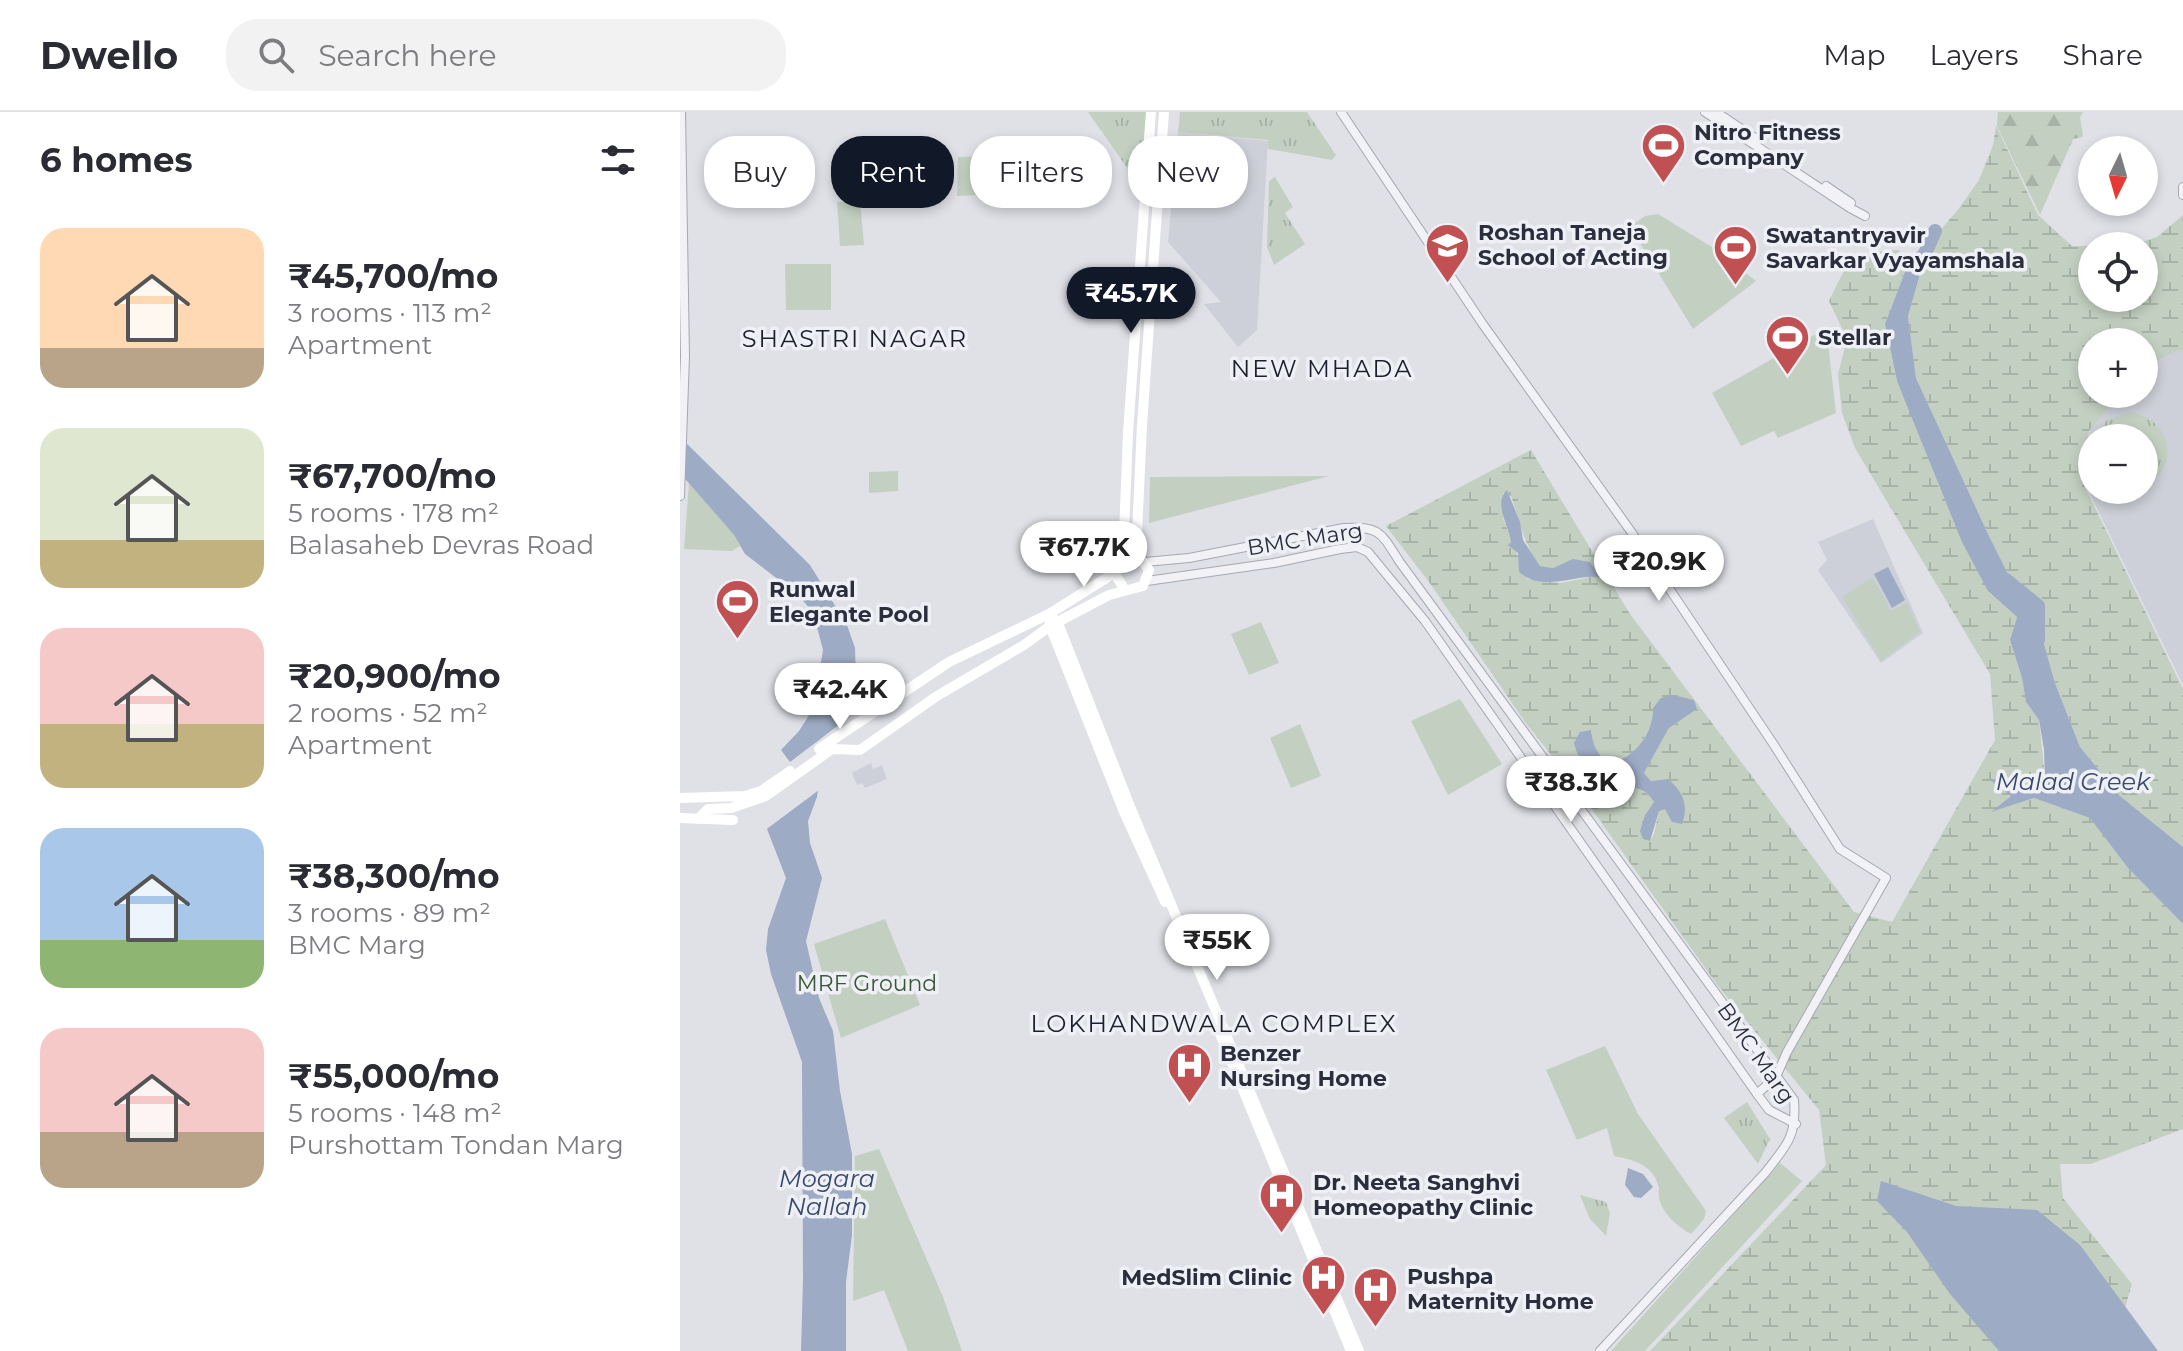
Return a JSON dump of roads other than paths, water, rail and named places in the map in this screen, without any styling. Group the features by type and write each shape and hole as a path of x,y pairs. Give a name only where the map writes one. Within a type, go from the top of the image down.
{"main road":[{"path":"698,819 708,809 747,805 949,662 1049,614 1116,572 1123,559 1128,433 1151,112"},
{"path":"825,749 860,750 937,696 1054,624 1109,595 1138,589 1147,581 1149,570 1143,560 1137,533 1164,112"},
{"path":"1123,559 1143,560"},
{"path":"1116,572 1125,590"},
{"path":"1049,614 1124,812 1359,1351"},
{"path":"680,798 741,797 767,792"},
{"path":"680,818 733,820"},
{"path":"1244,1086 1351,1351"}],"street":[{"path":"680,496 685,356 681,112"},
{"path":"1341,112 1482,323 1632,533 1840,849 1886,878 1787,1052 1776,1077 1757,1094"},
{"path":"1705,112 1865,216 1857,206 1716,112"},
{"path":"2183,187 2183,195"},
{"name":"BMC Marg","path":"1143,560 1189,558 1344,528 1369,527 1382,534 1794,1100 1796,1124"},
{"name":"BMC Marg","path":"1147,581 1357,547 1368,552 1425,621 1757,1094 1769,1110 1796,1124"},
{"path":"1382,571 1399,561"},
{"path":"1600,1351 1765,1173 1786,1147 1796,1124"}],"water":[{"name":"Malad Creek","path":"1929,243 1908,316 1916,378 2011,580 2036,616 2055,683 2080,747 2120,796 2183,847 2183,924 2128,868 2090,818 2034,798 1991,812 2011,796 1989,779 2026,787 2045,777 2044,749 2039,720 2026,702 2010,640 2017,617 1988,591 1962,542 1897,381 1885,324 1911,256"},
{"name":"Mogara Nallah","path":"680,437 810,565 847,625 855,648 856,677 821,770 817,797 808,821 810,843 822,878 806,941 819,998 833,1031 852,1154 852,1235 846,1282 846,1351 801,1351 802,1062 771,974 766,950 768,929 786,878 767,829 768,799 787,760 781,750 799,731 813,709 823,650 813,612 796,593 745,554 734,535 680,473"},
{"path":"1507,490 1520,522 1523,540 1540,566 1553,568 1573,559 1590,562 1600,577 1548,582 1529,578 1519,572 1518,553 1508,545 1511,542 1502,508 1501,501"},
{"path":"1888,567 1905,600 1892,608 1874,574"},
{"path":"1673,695 1694,700 1697,709 1669,728 1644,773 1651,781 1668,779 1681,794 1685,811 1682,824 1672,822 1665,809 1659,811 1650,841 1643,839 1640,831 1645,815 1654,802 1648,794 1635,788 1599,784 1580,758 1574,743 1580,732 1591,730 1596,748 1604,758 1614,761 1625,757 1645,737 1653,708 1661,698"},
{"path":"1628,1168 1643,1174 1653,1187 1641,1198 1634,1197 1625,1185"},
{"path":"1881,1181 1956,1206 2037,1210 2080,1245 2158,1351 1999,1351 1950,1294 1907,1232 1877,1201"}],"waterway":[{"path":"1919,267 1935,231"},
{"path":"2006,580 2038,606 2038,640"}],"place":[{"name":"Nitro Fitness Company","path":"1663,184"},
{"name":"Roshan Taneja School of Acting","path":"1447,284"},
{"name":"Swatantryavir Savarkar Vyayamshala","path":"1735,287"},
{"name":"Stellar","path":"1787,376"},
{"name":"Runwal Elegante Pool","path":"738,641"},
{"name":"Benzer Nursing Home","path":"1189,1105"},
{"name":"Dr. Neeta Sanghvi Homeopathy Clinic","path":"1282,1234"},
{"name":"MedSlim Clinic","path":"1323,1316"},
{"name":"Pushpa Maternity Home","path":"1376,1328"}],"district":[{"name":"SHASTRI NAGAR","path":"855,338"},
{"name":"NEW MHADA","path":"1322,368"},
{"name":"LOKHANDWALA COMPLEX","path":"1214,1023"}],"park label":[{"name":"MRF Ground","path":"867,983"}]}
